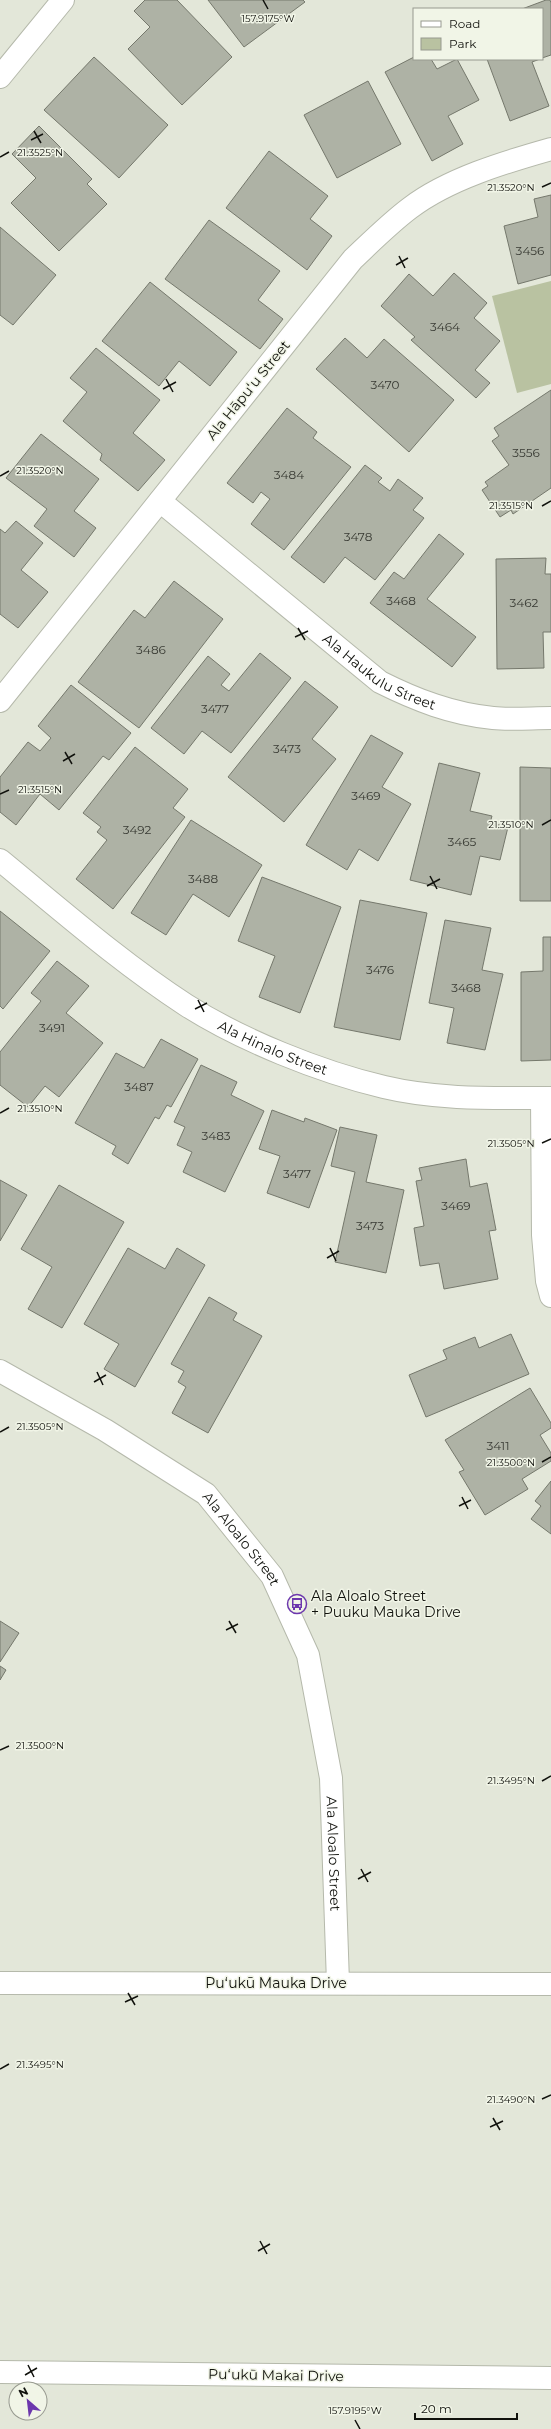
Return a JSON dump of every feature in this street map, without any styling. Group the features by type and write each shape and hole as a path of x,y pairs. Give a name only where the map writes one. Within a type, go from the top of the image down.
{"street":[{"path":"0,77 63,0"},
{"name":"Ala Hāpuʻu Street","path":"0,701 353,259 411,207 473,174 551,150"},
{"name":"Ala Haukulu Street","path":"160,501 380,682 411,698 446,710 493,718 551,718"},
{"name":"Ala Hinalo Street","path":"0,860 134,969 188,1006 247,1037 316,1066 385,1087 458,1097 546,1098"},
{"path":"546,1098 543,1235 547,1280 551,1296"},
{"name":"Ala Aloalo Street","path":"0,1371 105,1430 206,1494 272,1576 308,1655 331,1778 338,1982"},
{"name":"Puʻukū Mauka Drive","path":"0,1983 338,1982 551,1984"},
{"name":"Puʻukū Makai Drive","path":"0,2372 551,2378"}],"green space":[{"path":"551,281 551,384 517,393 492,296"}],"building":[{"path":"145,0 177,0 232,57 182,105 128,49 150,27 134,11"},
{"path":"208,0 303,0 305,2 244,47"},
{"path":"546,0 550,0 551,55 543,58 543,8 525,8"},
{"path":"94,57 168,125 119,178 44,110"},
{"path":"413,58 413,60 432,60 437,69 458,60 479,100 448,116 463,144 432,161 385,72"},
{"path":"487,60 537,60 532,62 549,106 510,121"},
{"path":"368,81 401,144 337,178 304,115"},
{"path":"39,126 92,179 87,184 107,204 59,251 11,203 36,178 12,154"},
{"path":"269,151 328,196 310,219 332,236 307,270 226,208"},
{"path":"551,195 551,275 518,284 504,226 538,217 534,199"},
{"path":"209,220 280,271 258,300 283,319 260,349 165,279"},
{"path":"0,227 56,275 13,325 0,315"},
{"path":"454,273 487,303 474,318 500,341 475,370 490,383 476,398 411,340 415,337 381,306 409,274 433,296"},
{"path":"150,282 237,352 210,386 179,361 159,386 102,341"},
{"path":"345,338 367,358 384,339 454,400 409,452 316,369"},
{"path":"96,348 160,400 133,433 165,460 138,491 100,460 102,454 63,421 87,392 70,378"},
{"path":"551,390 551,488 513,514 511,510 500,517 482,490 488,486 485,482 509,465 492,441 499,436 494,428"},
{"path":"287,408 317,432 313,438 351,467 284,550 251,524 270,499 261,492 253,503 227,483"},
{"path":"41,434 99,479 74,511 96,528 74,557 34,526 47,509 6,478"},
{"path":"365,465 382,478 378,482 390,491 398,479 423,498 413,510 424,518 375,580 345,557 324,583 291,557"},
{"path":"16,521 43,543 21,570 48,592 18,628 0,614 0,529 5,533"},
{"path":"439,534 464,554 427,599 476,637 452,667 370,603 394,572 404,579"},
{"path":"546,558 545,574 551,574 551,632 543,632 544,668 497,669 496,559"},
{"path":"174,581 223,619 139,728 78,682 134,610 145,618"},
{"path":"260,653 291,678 231,753 202,731 184,754 151,728 208,656 230,674 221,685 229,691"},
{"path":"305,681 338,707 312,739 336,759 284,822 228,777"},
{"path":"71,685 131,733 109,760 103,756 59,810 40,794 16,825 0,812 0,777 28,742 40,751 51,738 38,726"},
{"path":"371,735 403,753 382,787 411,804 378,861 359,849 347,870 306,845"},
{"path":"135,747 188,789 173,808 185,817 113,909 76,879 107,840 97,832 101,827 83,813"},
{"path":"439,763 480,773 470,811 492,816 490,823 508,827 500,860 480,856 471,895 410,880"},
{"path":"520,767 551,768 551,901 520,901"},
{"path":"191,820 262,865 229,917 193,894 166,935 131,913"},
{"path":"262,877 341,907 300,1013 259,997 275,956 238,941"},
{"path":"360,900 427,913 400,1040 334,1027"},
{"path":"0,911 50,951 3,1009 0,1006"},
{"path":"445,920 491,928 482,970 503,974 485,1050 447,1043 454,1008 429,1003"},
{"path":"543,937 551,937 551,1060 521,1061 521,972 543,971"},
{"path":"57,961 89,986 66,1013 103,1043 59,1097 45,1086 28,1107 0,1085 0,1052 41,1001 31,993"},
{"path":"161,1039 198,1059 171,1107 167,1105 159,1119 155,1117 128,1164 112,1154 116,1146 75,1123 116,1053 144,1068"},
{"path":"201,1065 237,1082 231,1095 264,1111 225,1192 183,1172 192,1152 177,1145 185,1127 174,1122"},
{"path":"272,1110 304,1122 305,1118 337,1130 309,1208 267,1193 280,1156 259,1149"},
{"path":"340,1127 377,1135 366,1182 404,1190 386,1273 335,1262 355,1172 331,1166"},
{"path":"466,1159 470,1187 487,1183 496,1230 489,1231 498,1279 444,1289 439,1263 420,1266 414,1228 424,1226 416,1181 422,1180 419,1168"},
{"path":"0,1180 27,1195 0,1241"},
{"path":"59,1185 124,1222 62,1328 28,1309 52,1267 21,1249"},
{"path":"128,1248 165,1269 177,1248 205,1265 135,1387 104,1369 119,1344 84,1324"},
{"path":"209,1297 237,1313 233,1320 262,1336 208,1433 172,1413 186,1387 178,1382 184,1371 171,1364"},
{"path":"511,1334 529,1374 426,1417 409,1375 447,1359 443,1350 475,1337 479,1348"},
{"path":"530,1388 551,1423 551,1428 540,1435 551,1453 551,1461 522,1479 528,1489 485,1515 459,1472 464,1470 445,1440"},
{"path":"551,1481 551,1534 531,1519 541,1506 535,1501"},
{"path":"0,1621 19,1633 0,1662"},
{"path":"0,1666 6,1670 0,1680"}],"place":[{"name":"Ala Aloalo Street + Puuku Mauka Drive","path":"297,1604"}]}
